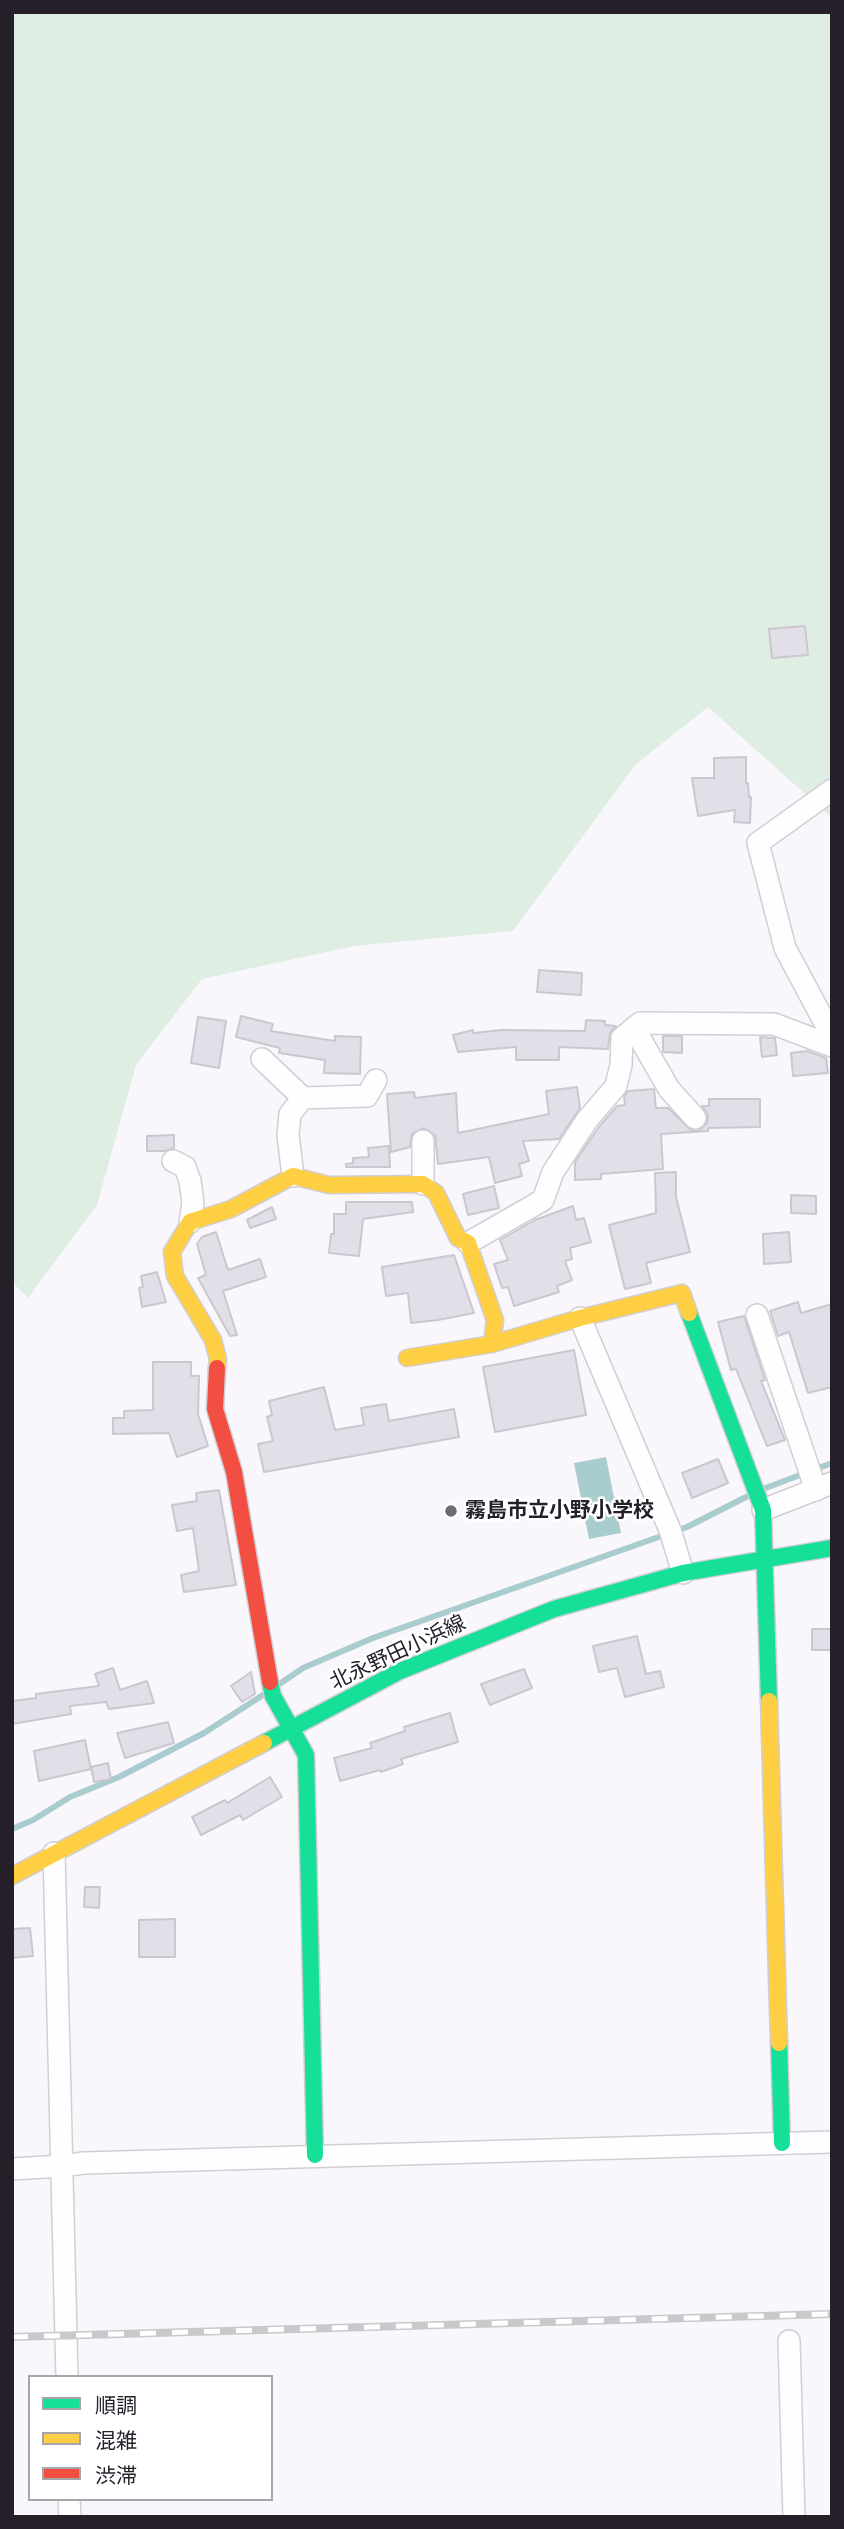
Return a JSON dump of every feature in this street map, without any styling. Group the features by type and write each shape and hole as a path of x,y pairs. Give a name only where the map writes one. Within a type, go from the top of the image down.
{"street":[{"path":"832,790 758,843 785,948 832,1036"},
{"path":"468,1244 542,1200 553,1172 587,1120 616,1086 621,1065 622,1038 640,1023 774,1024 832,1046"},
{"path":"634,1028 669,1089 695,1118"},
{"path":"262,1059 303,1098 367,1096 376,1080"},
{"path":"293,1177 288,1135 290,1114 303,1098"},
{"path":"423,1141 423,1184"},
{"path":"173,1161 185,1167 193,1203 190,1222 172,1252 175,1276 213,1340 218,1359 215,1409 234,1472 273,1696 306,1755 315,2155"},
{"path":"190,1222 231,1209 293,1177 329,1185 423,1184 436,1194 458,1238 468,1244 495,1320 492,1344"},
{"path":"407,1358 492,1344 580,1318 682,1293 760,1506 765,1558 782,2143"},
{"path":"757,1315 806,1458 820,1485 760,1506"},
{"path":"580,1318 673,1539 683,1573"},
{"name":"北永野田小浜線","path":"12,1876 400,1671 542,1613 683,1573 832,1548"},
{"path":"54,1853 67,2375"},
{"path":"12,2169 84,2163 315,2155 832,2142"},
{"path":"789,2341 794,2517"}],"green space":[{"path":"12,12 832,12 832,818 708,707 636,764 513,931 354,946 202,979 136,1065 97,1205 28,1298 12,1282"}],"water":[{"path":"606,1457 621,1533 589,1539 574,1463"}],"building":[{"path":"805,626 808,655 772,658 769,629"},
{"path":"746,757 746,783 751,797 750,823 734,822 735,810 698,816 692,778 714,778 714,758"},
{"path":"539,970 582,973 581,995 537,992"},
{"path":"241,1016 273,1024 271,1031 335,1041 335,1036 361,1037 360,1074 324,1073 325,1060 279,1053 280,1048 236,1037"},
{"path":"198,1017 226,1021 219,1068 191,1063"},
{"path":"586,1020 605,1021 605,1025 616,1026 610,1033 608,1049 559,1047 559,1060 516,1060 516,1047 458,1052 453,1035 473,1030 473,1033 502,1030 585,1031"},
{"path":"663,1036 682,1036 682,1053 663,1052"},
{"path":"760,1037 775,1038 777,1055 762,1057"},
{"path":"807,1051 826,1058 828,1073 793,1076 791,1053"},
{"path":"577,1087 580,1108 559,1139 523,1141 529,1161 519,1164 522,1176 495,1183 489,1157 438,1164 435,1135 424,1128 412,1134 410,1147 391,1152 387,1094 414,1092 415,1098 456,1093 458,1133 549,1114 546,1091"},
{"path":"654,1089 656,1108 668,1108 692,1131 698,1131 707,1123 708,1115 702,1106 709,1106 709,1099 760,1099 760,1127 708,1128 708,1131 661,1134 663,1169 601,1174 601,1179 575,1180 575,1162 617,1106 625,1105 624,1096 628,1091"},
{"path":"174,1135 174,1148 147,1151 147,1136"},
{"path":"389,1146 390,1167 346,1167 346,1164 353,1163 353,1158 369,1157 368,1148"},
{"path":"676,1172 676,1197 690,1252 646,1263 651,1283 625,1289 609,1225 656,1213 655,1173"},
{"path":"494,1186 499,1208 468,1215 463,1194"},
{"path":"791,1195 816,1196 816,1214 791,1213"},
{"path":"346,1202 412,1202 413,1212 363,1219 359,1256 329,1253 331,1234 334,1234 334,1214 346,1214"},
{"path":"573,1206 576,1220 584,1218 591,1242 570,1248 572,1259 565,1261 572,1280 557,1286 559,1292 514,1306 508,1287 502,1288 494,1264 508,1260 500,1240 535,1220"},
{"path":"272,1207 276,1219 250,1228 247,1220"},
{"path":"216,1232 228,1270 260,1259 266,1277 223,1291 237,1335 230,1336 198,1278 206,1275 197,1244 202,1237"},
{"path":"789,1232 791,1262 764,1264 763,1234"},
{"path":"454,1255 474,1313 411,1323 408,1293 386,1296 382,1267"},
{"path":"157,1272 166,1302 142,1307 139,1288 143,1287 141,1276"},
{"path":"798,1302 801,1313 832,1304 832,1387 808,1393 789,1332 778,1336 770,1311"},
{"path":"744,1316 765,1380 761,1381 785,1440 767,1446 736,1369 731,1370 718,1322"},
{"path":"574,1350 586,1415 495,1432 483,1367"},
{"path":"153,1362 191,1362 191,1376 199,1376 198,1414 208,1446 177,1457 169,1433 113,1434 113,1418 124,1418 124,1411 153,1410"},
{"path":"324,1387 335,1430 364,1425 361,1408 386,1404 389,1421 454,1409 459,1437 264,1472 258,1444 273,1441 267,1417 272,1415 269,1401"},
{"path":"718,1459 728,1483 692,1498 682,1473"},
{"path":"219,1490 236,1585 184,1592 181,1575 199,1571 193,1528 177,1531 172,1505 197,1501 196,1493"},
{"path":"812,1629 832,1629 832,1650 812,1650"},
{"path":"637,1636 646,1674 660,1671 664,1687 625,1697 617,1668 599,1672 593,1646"},
{"path":"113,1668 120,1690 147,1681 154,1703 109,1709 106,1702 70,1706 71,1714 12,1724 12,1701 36,1698 36,1694 99,1686 95,1674"},
{"path":"524,1669 532,1688 490,1705 481,1684"},
{"path":"251,1672 255,1694 242,1702 231,1686"},
{"path":"450,1713 458,1742 401,1759 403,1764 381,1772 380,1770 340,1781 334,1758 372,1748 370,1743 405,1731 404,1727"},
{"path":"168,1722 174,1743 125,1758 117,1733"},
{"path":"85,1740 91,1769 39,1781 34,1751"},
{"path":"108,1763 111,1779 94,1782 91,1767"},
{"path":"270,1777 282,1797 243,1820 240,1815 201,1835 192,1817 225,1800 227,1803"},
{"path":"85,1887 100,1887 99,1908 84,1907"},
{"path":"175,1919 175,1957 139,1957 139,1920"},
{"path":"30,1928 33,1956 12,1958 12,1929"}],"waterway":[{"path":"763,1489 832,1463"},
{"path":"281,1683 303,1668 373,1638 687,1527 750,1495"},
{"path":"12,1829 33,1820 70,1797 119,1777 204,1733 263,1695"}],"railway":[{"path":"12,2337 832,2314"}],"traffic: fast":[{"path":"689,1313 763,1510 769,1701"},
{"path":"264,1743 400,1671 554,1609 683,1573 832,1548"},
{"path":"270,1682 273,1696 306,1755 315,2155"},
{"path":"779,2043 782,2143"}],"traffic: slow":[{"path":"217,1368 218,1359 213,1340 175,1276 172,1252 190,1222 231,1209 293,1176 329,1185 423,1184 436,1193 458,1238 468,1243 495,1320 492,1344"},
{"path":"407,1358 492,1344 580,1318 682,1293 689,1313"},
{"path":"769,1701 779,2043"},
{"path":"12,1876 264,1743"}],"traffic: jam":[{"path":"217,1368 215,1409 234,1472 270,1682"}],"place":[{"name":"霧島市立小野小学校","path":"451,1511"}]}
